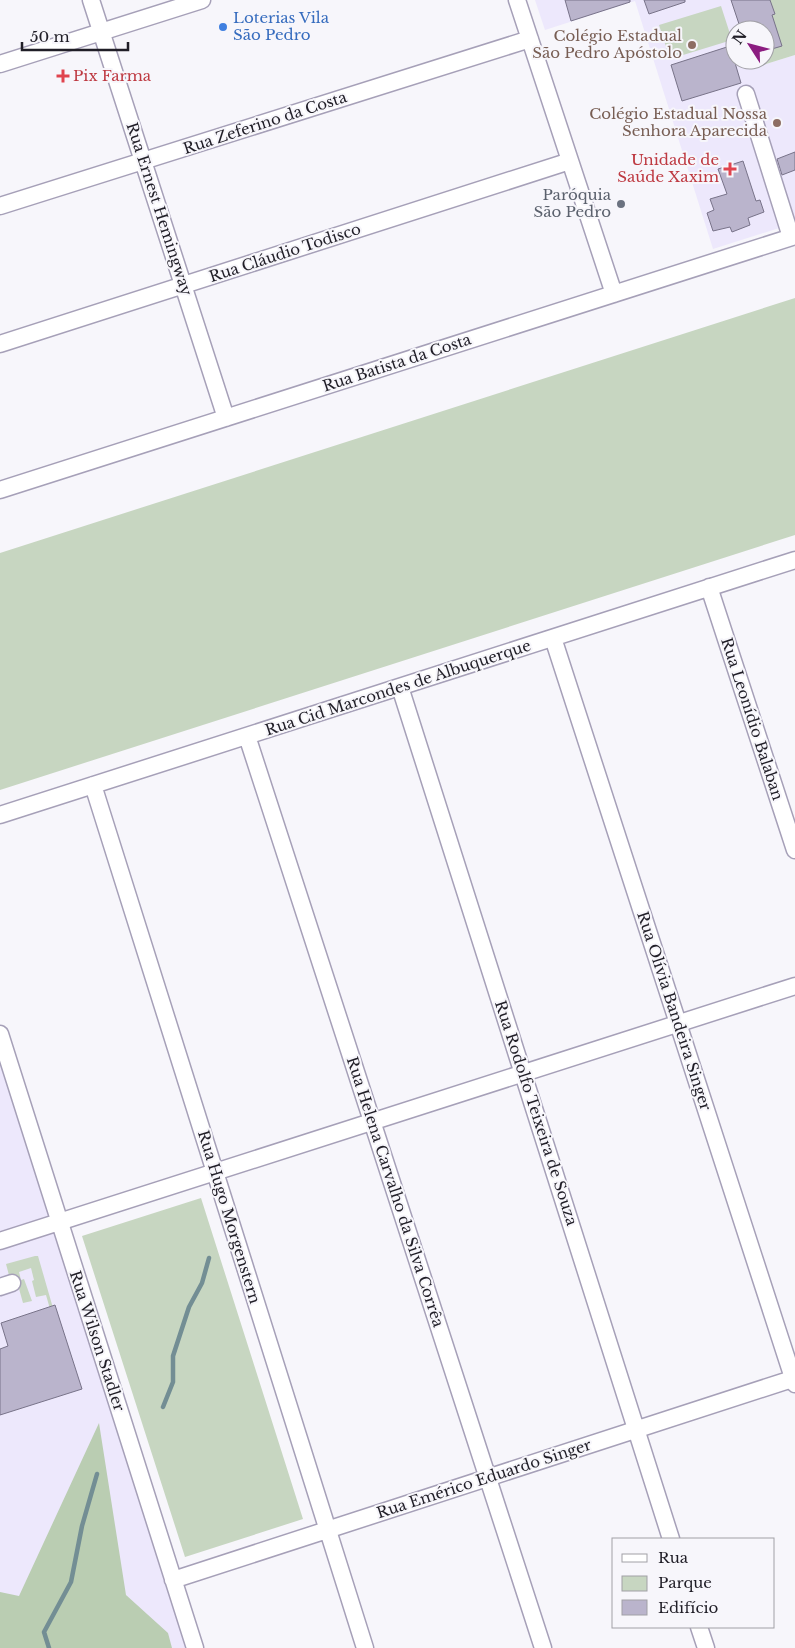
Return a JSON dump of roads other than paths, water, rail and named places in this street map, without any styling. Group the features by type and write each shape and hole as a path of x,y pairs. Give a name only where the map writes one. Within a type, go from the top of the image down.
{"street":[{"name":"Rua Ernest Hemingway","path":"91,0 226,418"},
{"path":"0,64 202,0"},
{"path":"517,0 614,294"},
{"name":"Rua Zeferino da Costa","path":"0,206 530,39"},
{"path":"746,94 793,237"},
{"name":"Rua Cláudio Todisco","path":"0,344 570,161"},
{"name":"Rua Batista da Costa","path":"0,490 793,237"},
{"name":"Rua Cid Marcondes de Albuquerque","path":"0,815 795,560"},
{"name":"Rua Leonídio Balaban","path":"710,587 795,850"},
{"name":"Rua Olívia Bandeira Singer","path":"553,638 794,1380"},
{"name":"Rua Rodolfo Teixeira de Souza","path":"400,687 671,1538"},
{"name":"Rua Helena Carvalho da Silva Corrêa","path":"247,736 543,1648"},
{"name":"Rua Hugo Morgenstern","path":"93,785 365,1648"},
{"path":"0,1241 795,986"},
{"name":"Rua Wilson Stadler","path":"0,1034 195,1648"},
{"name":"Rua Emérico Eduardo Singer","path":"173,1580 794,1380"},
{"path":"699,1628 706,1648"}],"waterway":[{"path":"163,1407 173,1382 173,1356 189,1307 202,1283 209,1258"},
{"path":"49,1648 44,1632 71,1582 82,1526 97,1474"}],"place":[{"name":"Loterias Vila São Pedro","path":"223,27"},
{"name":"Colégio Estadual São Pedro Apóstolo","path":"692,45"},
{"name":"Pix Farma","path":"63,76"},
{"name":"Colégio Estadual Nossa Senhora Aparecida","path":"777,123"},
{"name":"Unidade de Saúde Xaxim","path":"730,169"},
{"name":"Paróquia São Pedro","path":"621,204"}]}
